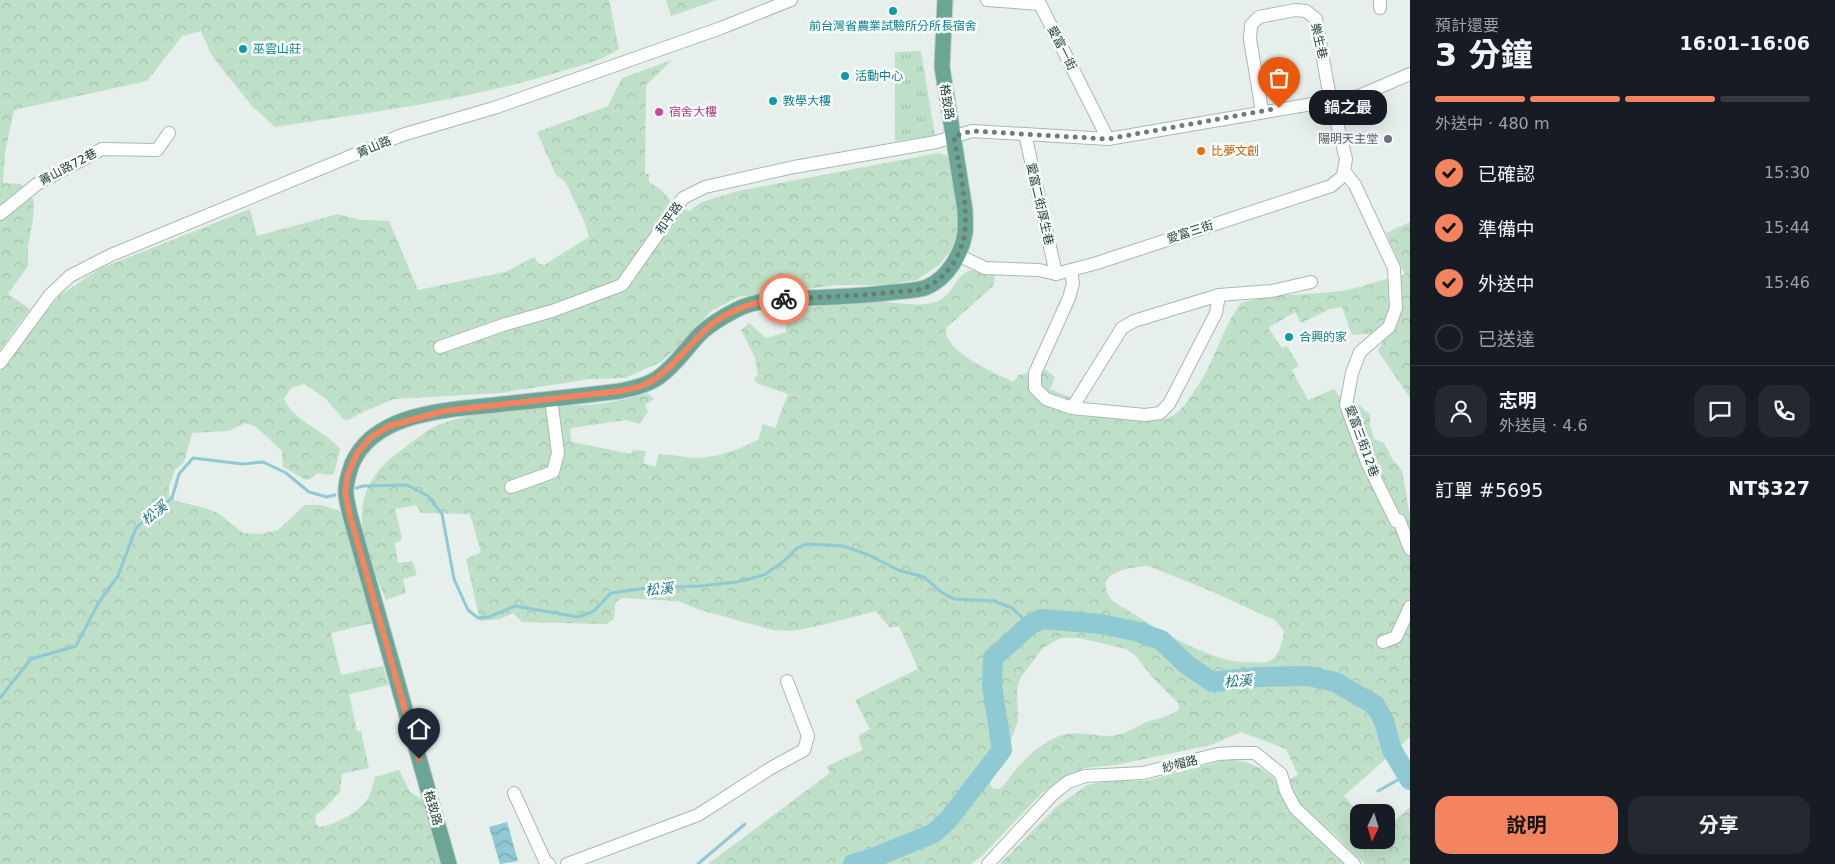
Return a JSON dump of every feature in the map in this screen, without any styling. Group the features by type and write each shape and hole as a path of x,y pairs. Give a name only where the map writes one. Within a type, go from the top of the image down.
{"main road":[{"name":"格致路","path":"449,864 350,516 345,492 348,474 357,453 370,438 389,426 444,411 620,391 644,386 659,377 674,364 702,332 737,309 753,303 772,300 874,294 927,287 939,279 949,269 958,255 963,243 965,223 954,136 947,107 942,67 945,0"}],"street":[{"name":"菁山路","path":"0,363 50,295 70,276 111,255 402,135 497,107 721,28 791,0"},
{"name":"愛富一街","path":"987,0 1040,4 1108,139"},
{"name":"樂生巷","path":"1262,111 1250,39 1251,25 1259,17 1295,10 1306,11 1316,19 1332,99"},
{"name":"和平路","path":"440,347 506,324 552,311 622,285 683,198 705,187 794,166 936,142 972,131 1108,139 1332,99 1359,96 1410,74"},
{"path":"1332,99 1346,159 1345,172"},
{"name":"菁山路72巷","path":"0,214 37,184 102,149 157,150 169,133"},
{"name":"愛富二街厚生巷","path":"1025,134 1056,274"},
{"name":"愛富三街","path":"958,255 985,268 1039,270 1056,274 1071,271 1331,186 1345,172"},
{"name":"愛富三街12巷","path":"1345,172 1355,185 1394,268 1396,308 1390,327 1360,352 1352,373 1346,404 1367,462 1396,521 1399,520 1410,549"},
{"path":"1071,271 1073,283 1069,298 1035,373 1035,388 1046,399 1072,408 1145,415 1160,413 1169,404 1216,313 1219,295"},
{"path":"1072,408 1122,328 1134,321 1219,295 1272,290 1311,282"},
{"path":"511,488 553,472 558,453 551,399"},
{"path":"1383,642 1396,637 1410,606"},
{"path":"567,864 698,815 771,768 804,750 808,736 787,681"},
{"name":"紗帽路","path":"988,864 1053,794 1068,782 1084,776 1143,773 1218,754 1236,753 1255,754 1281,774 1286,791 1295,808 1354,864"},
{"path":"514,793 542,855 546,863 549,864"}],"green space":[{"path":"0,0 609,0 619,49 587,64 484,92 275,127 252,106 212,56 201,31 182,36 147,81 14,110 5,153 3,183 21,184 34,200 33,220 28,245 28,266 8,294 30,309 0,350"},
{"path":"666,0 717,0 671,16"},
{"path":"921,51 935,136 895,141 895,52"},
{"path":"672,60 646,85 645,174 649,174 649,182 660,189 678,208 689,211 702,202 738,191 938,153 949,156 959,209 960,224 951,250 939,265 917,280 883,285 839,285 738,297 711,311 682,343 661,362 625,378 590,379 500,393 394,399 348,420 343,419 325,398 304,384 291,388 284,399 295,414 326,436 340,449 334,474 317,473 312,478 306,480 283,467 282,451 256,427 246,423 228,431 192,433 184,462 175,470 169,486 169,495 176,501 218,513 243,533 261,534 278,530 305,505 321,505 340,511 373,623 331,633 341,675 383,666 389,685 349,694 357,731 361,731 369,768 342,774 340,792 316,815 315,823 319,827 325,826 354,812 366,801 375,777 399,770 410,792 425,801 443,864 0,864 0,372 58,297 99,269 250,209 257,236 338,214 361,220 389,221 418,290 505,272 534,257 538,263 544,265 589,237 585,223 565,181 556,175 537,132 608,106 622,78"},
{"path":"1410,222 1410,398 1378,351 1385,338 1366,334 1352,335 1342,307 1330,309 1301,323 1295,312 1268,328 1282,348 1287,346 1299,366 1310,360 1292,370 1308,400 1334,389 1339,396 1355,402 1370,414 1370,424 1374,439 1384,443 1393,460 1402,470 1410,516 1410,737 1344,796 1351,804 1350,849 1395,849 1395,820 1410,807 1410,864 1365,864 1331,831 1297,804 1288,780 1298,775 1286,749 1241,732 1211,745 1116,765 1084,768 1043,792 982,856 971,864 708,864 830,773 827,766 863,750 858,736 870,729 855,700 918,669 899,626 890,628 876,611 792,631 773,630 700,610 678,601 621,598 615,603 614,619 606,624 522,622 513,613 500,619 480,621 466,559 481,552 470,514 421,513 416,505 395,509 402,538 395,543 398,563 412,561 417,575 403,579 406,593 386,600 369,557 362,518 364,500 371,482 383,465 403,449 434,427 447,422 482,413 528,406 593,404 617,401 648,393 654,399 645,405 648,412 639,424 626,420 571,428 572,442 631,454 633,450 646,451 643,463 655,467 659,454 698,458 706,457 722,454 758,440 763,424 775,428 788,394 756,383 754,377 758,376 755,358 741,330 749,323 766,338 786,332 786,312 821,306 857,303 882,302 920,305 932,303 948,293 964,274 971,270 981,270 994,275 993,286 946,328 947,337 961,353 972,361 1014,382 1018,375 1046,370 1055,377 1050,389 1114,414 1150,421 1165,419 1178,412 1190,398 1201,381 1229,322 1241,303 1275,296 1342,291 1405,275 1386,233","holes":["1148,566 1206,589 1275,620 1284,631 1282,644 1276,656 1266,662 1240,662 1224,659 1189,646 1116,603 1108,595 1106,585 1108,579 1119,571","1060,638 1079,638 1126,649 1136,656 1151,676 1179,704 1179,709 1167,716 1144,723 1118,735 1071,733 1059,736 1031,754 1000,789 992,788 990,782 992,775 1006,754 1018,721 1017,687 1021,677 1042,649"]},
{"path":"1228,759 1246,762 1260,768 1273,777 1293,809 1346,864 1000,864 1056,807 1087,785 1115,780 1145,781"}],"water":[{"path":"507,822 518,861 500,864 489,827"}],"waterway":[{"name":"松溪","path":"0,698 31,659 76,646 99,602 118,576 136,528 172,498 179,474 193,458 242,464 263,462 286,473 309,492 327,497 335,495"},
{"name":"松溪","path":"356,488 363,486 407,485 428,496 442,514 454,579 468,610 478,618 489,617 515,606 578,617 594,611 611,593 647,588 700,586 737,582 764,575 784,561 797,548 806,544 843,546 869,555 898,570 924,577 941,592 954,599 994,601 1012,608 1030,625"},
{"name":"松溪","path":"853,864 871,859 934,833 949,819 1002,750 992,686 993,658 1030,625 1042,619 1101,624 1135,631 1161,640 1186,664 1212,682 1258,677 1308,676 1335,682 1375,705 1384,721 1392,750 1410,780"},
{"path":"1378,791 1410,773"},
{"path":"698,864 745,824"}],"way so far":[{"path":"784,299 909,290 927,287 939,279 949,269 958,255 963,243 965,230 965,210 954,136 972,131 1108,139 1279,108"}],"place":[{"name":"前台灣省農業試驗所分所長宿舍","path":"893,11"},
{"name":"巫雲山莊","path":"243,49"},
{"name":"活動中心","path":"845,76"},
{"name":"教學大樓","path":"773,101"},
{"name":"鍋之最","path":"1279,108"},
{"name":"宿舍大樓","path":"659,112"},
{"name":"陽明天主堂","path":"1388,139"},
{"name":"比夢文創","path":"1201,151"},
{"name":"合興的家","path":"1289,337"}],"route":[{"path":"419,759 350,516 345,492 348,474 357,453 370,438 389,426 413,418 444,411 620,391 644,386 659,377 674,364 702,332 722,318 737,309 753,303 784,299"}]}
